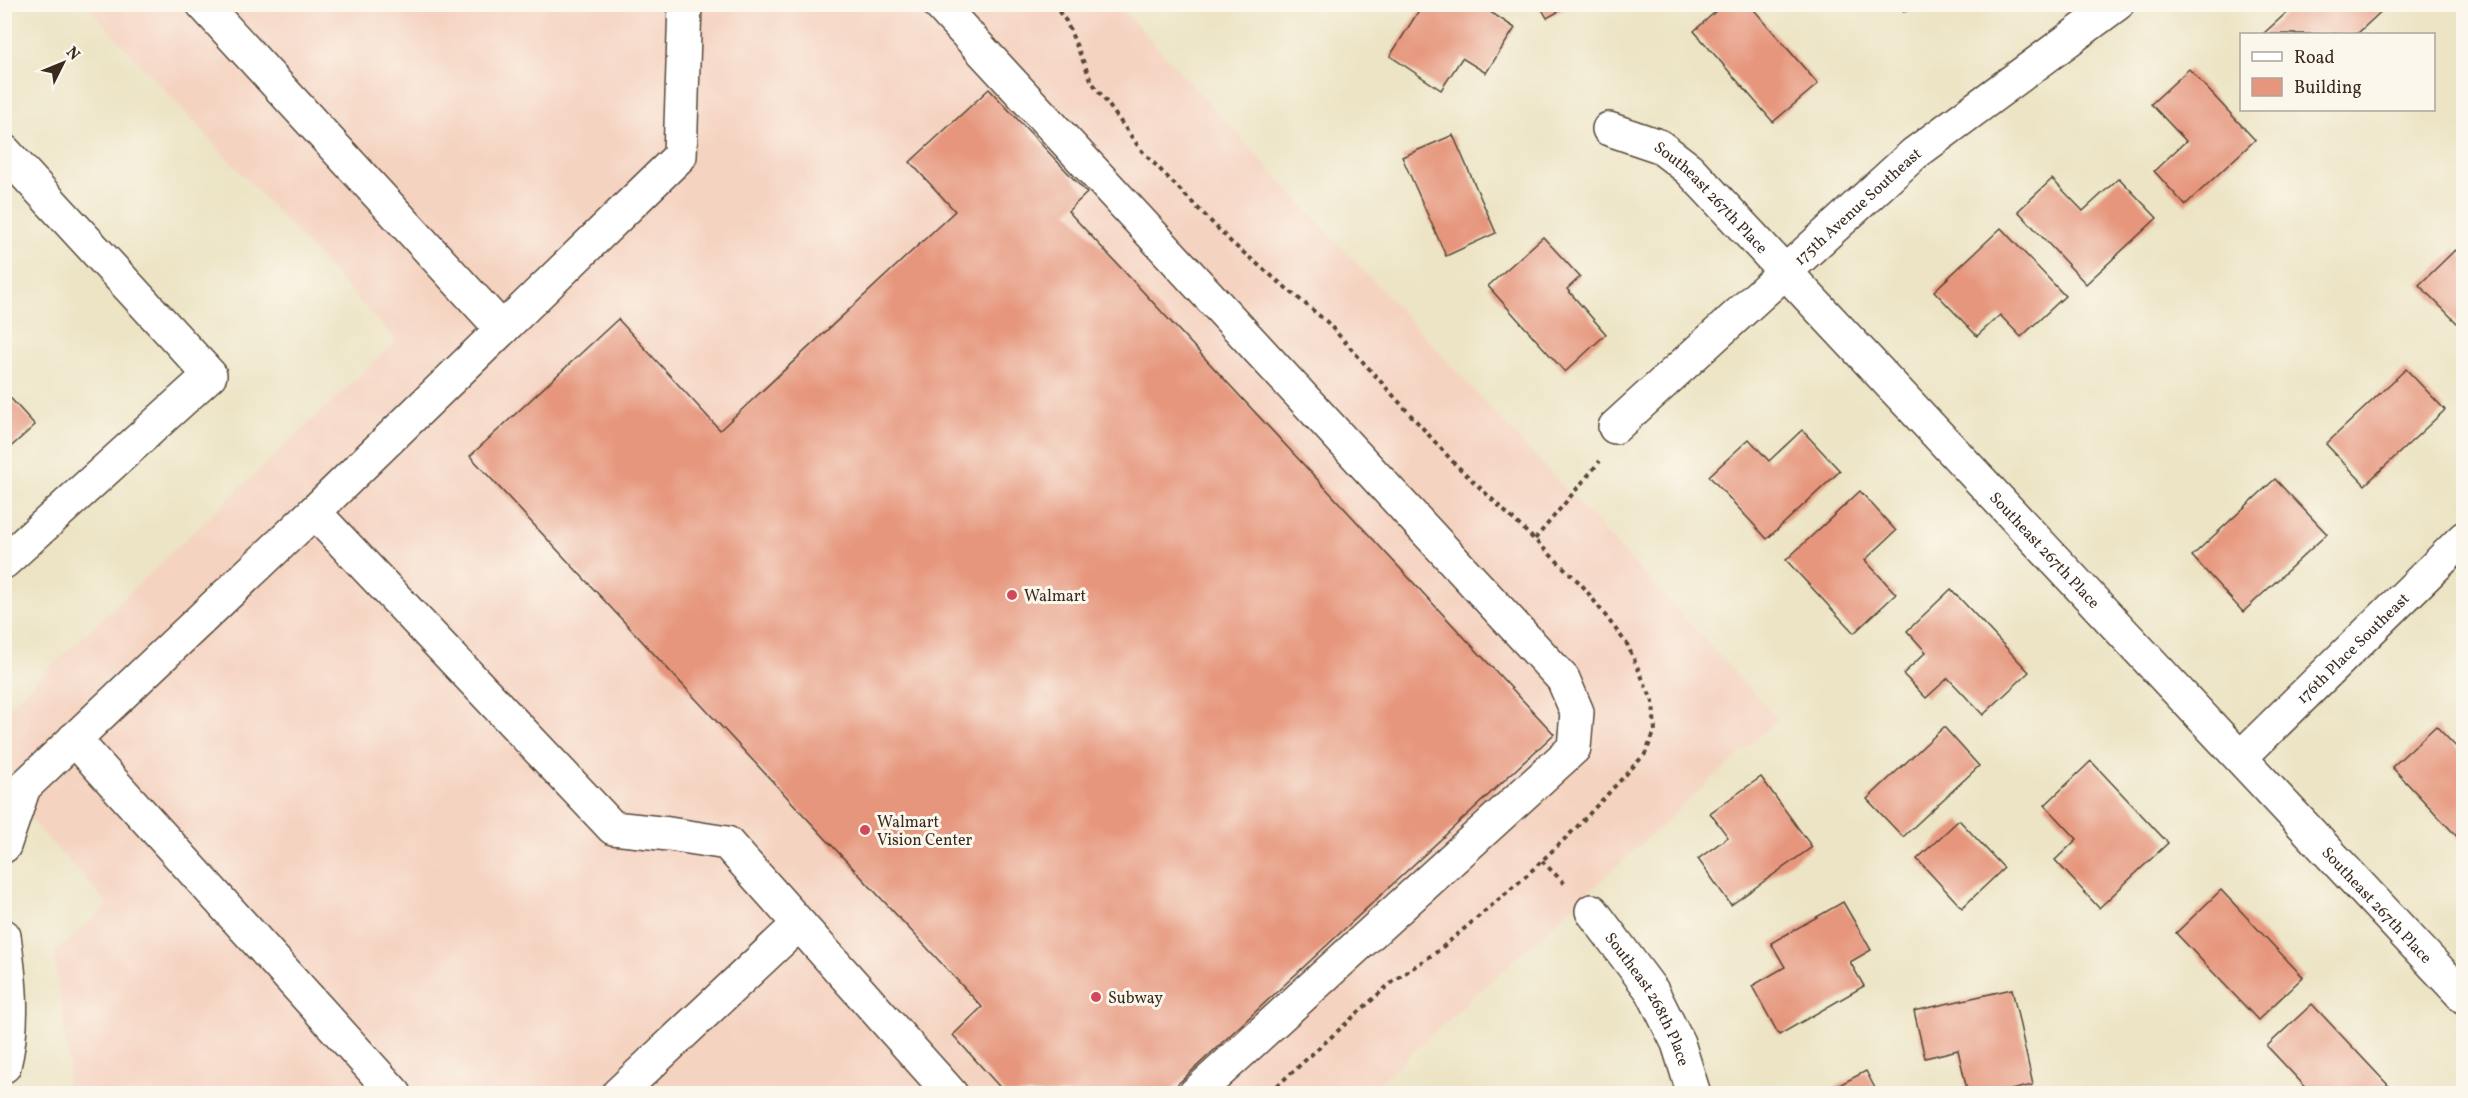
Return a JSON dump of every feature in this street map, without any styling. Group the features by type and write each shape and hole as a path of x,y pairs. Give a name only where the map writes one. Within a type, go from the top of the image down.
{"street":[{"path":"203,4 502,329"},
{"path":"4,846 24,787 314,512 680,156 685,4"},
{"path":"939,4 1563,679 1577,712 1574,748 1195,1094"},
{"name":"175th Avenue Southeast","path":"1615,427 1914,153 2117,4"},
{"name":"Southeast 267th Place","path":"1609,129 1659,146 1689,169 2463,997"},
{"path":"4,151 210,375 4,562"},
{"path":"314,512 613,828 727,843 951,1094"},
{"name":"176th Place Southeast","path":"2241,758 2463,538"},
{"path":"74,740 395,1094"},
{"name":"Southeast 268th Place","path":"1592,911 1652,992 1678,1043 1694,1094"},
{"path":"618,1094 799,924"},
{"path":"4,936 10,979 11,1024 4,1066"}],"path":[{"path":"1053,4 1066,21 1092,82 1141,150 1232,243 1327,322 1454,463 1535,539 1599,462 1615,427"}],"shaded area":[{"path":"85,4 1118,5 1778,719 1367,1094 65,1093 69,1064 54,954 108,905 5,791 5,710 396,341"}],"building":[{"path":"1423,4 1478,4 1515,28 1486,73 1462,58 1441,90 1390,56"},
{"path":"1539,4 1572,4 1547,18"},
{"path":"1724,4 1749,4 1818,84 1773,122 1694,31"},
{"path":"1899,4 1915,4 1904,12"},
{"path":"2296,4 2389,4 2358,33 2264,33"},
{"path":"2189,69 2255,140 2185,205 2154,171 2186,141 2151,104"},
{"name":"Walmart","path":"989,89 1087,193 1068,211 1554,734 1167,1094 1006,1094 953,1035 982,1007 470,456 618,319 720,430 955,211 910,162"},
{"path":"1453,135 1496,233 1446,256 1402,157"},
{"path":"2119,178 2157,218 2086,284 2018,211 2052,179 2083,211"},
{"path":"2001,228 2065,296 2021,337 2000,315 1977,336 1934,291"},
{"path":"1543,237 1580,277 1567,289 1606,334 1565,372 1488,286"},
{"path":"2455,250 2464,258 2464,330 2419,285"},
{"path":"2406,369 2445,410 2365,485 2326,444"},
{"path":"4,391 35,425 4,453"},
{"path":"1802,430 1840,471 1767,539 1709,476 1749,439 1769,461"},
{"path":"2275,479 2327,534 2243,612 2192,556"},
{"path":"1860,491 1896,531 1865,560 1896,594 1854,633 1786,560"},
{"path":"1951,589 2029,672 1983,715 1948,678 1926,698 1903,674 1926,652 1907,631"},
{"path":"2436,726 2464,755 2464,844 2392,767"},
{"path":"1944,727 1979,766 1903,837 1867,799"},
{"path":"2091,761 2168,843 2099,908 2055,860 2077,839 2045,805"},
{"path":"1761,777 1812,847 1731,905 1698,859 1728,837 1710,813"},
{"path":"1959,820 2004,868 1962,908 1917,859"},
{"path":"2221,890 2303,977 2258,1020 2176,933"},
{"path":"1843,902 1871,950 1850,962 1864,986 1779,1035 1752,986 1785,967 1771,943"},
{"path":"2012,989 2033,1085 1993,1094 1968,1094 1958,1050 1925,1058 1914,1011"},
{"path":"2312,1004 2388,1085 2379,1094 2312,1094 2267,1046"},
{"path":"1866,1071 1878,1094 1822,1094"}],"place":[{"name":"Walmart","path":"1012,595"},
{"name":"Walmart Vision Center","path":"865,830"},
{"name":"Subway","path":"1096,997"}]}
